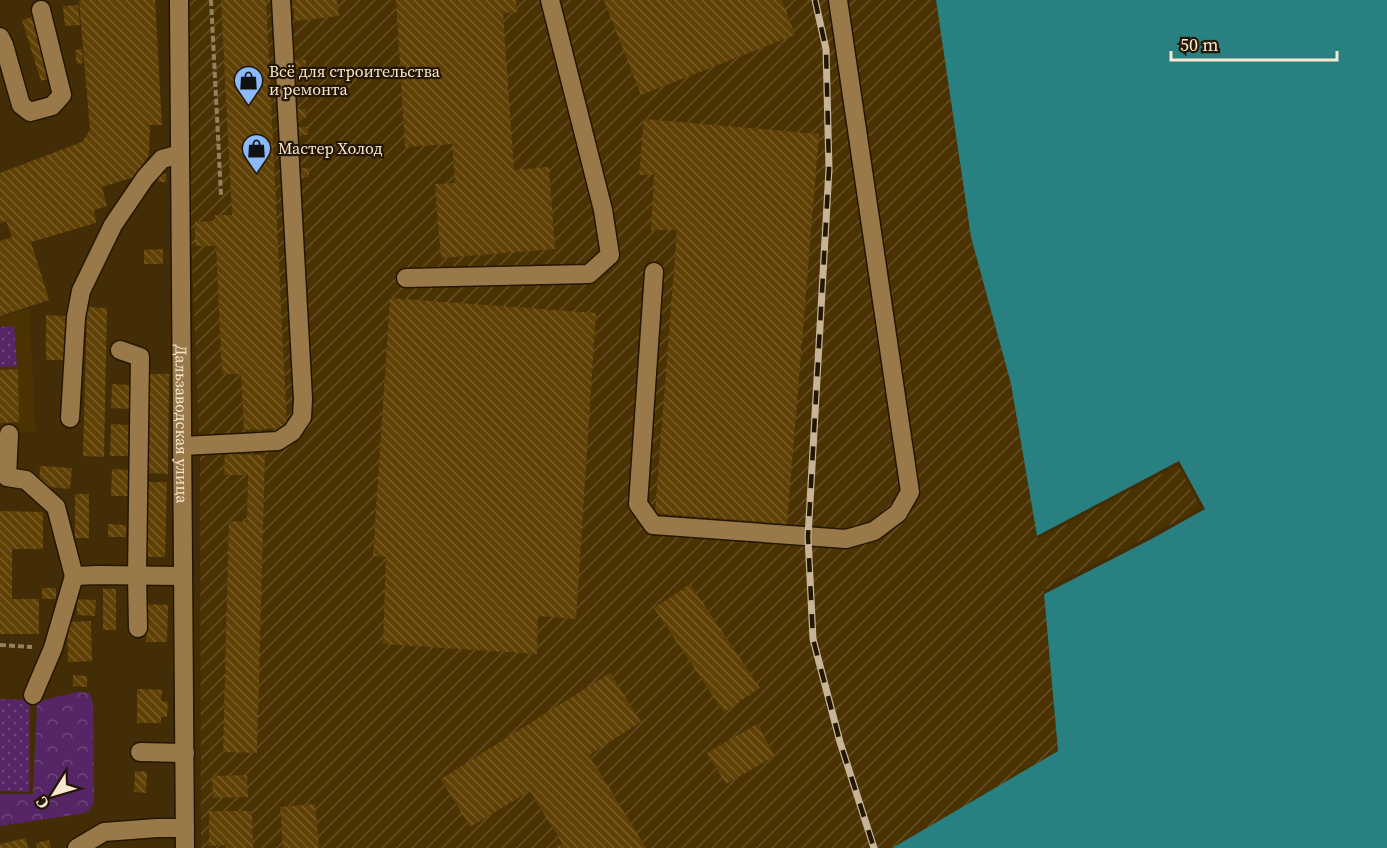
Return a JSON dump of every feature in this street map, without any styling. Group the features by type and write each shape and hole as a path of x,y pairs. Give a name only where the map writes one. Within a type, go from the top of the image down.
{"street":[{"name":"Дальзаводская улица","path":"179,0 185,848"},
{"path":"183,446 278,441 292,432 302,417 303,399 281,0"},
{"path":"406,278 589,274 610,255 603,210 550,0"},
{"path":"654,272 638,504 653,525 846,539 874,531 898,513 910,492 838,0"},
{"path":"0,37 21,105 30,112 52,106 62,95 41,10"},
{"path":"70,418 76,317 81,291 114,225 145,178 162,159 180,154"},
{"path":"120,350 140,357 138,628"},
{"path":"9,434 4,476 26,480 56,507 75,576 53,648 33,694"},
{"path":"75,576 183,576"},
{"path":"140,752 185,753"},
{"path":"76,848 104,832 185,828"}],"path":[{"path":"211,0 221,195"},
{"path":"0,645 53,648"}],"shaded area":[{"path":"181,0 936,0 971,237 1011,384 1179,461 1387,529 1044,593 1058,751 894,848 201,848 200,456"},
{"path":"29,308 36,432 0,432 0,318"}],"green space":[{"path":"14,326 17,366 0,367 0,327"},
{"path":"77,692 90,693 93,705 94,804 86,813 0,826 0,794 33,794 37,704 40,701"},
{"path":"0,699 30,700 29,792 0,791"}],"water":[{"path":"936,0 1387,0 1387,848 894,848 1058,751 1044,594 1204,509 1179,462 1037,536 1011,384 971,237"}],"pier":[{"path":"1179,461 1205,509 1044,594 1044,590 1201,508 1178,465 1038,539 1037,536"}],"building":[{"path":"155,0 162,125 150,125 149,155 134,177 102,187 107,206 94,210 96,223 31,242 49,300 0,316 0,241 12,237 6,221 0,223 0,173 82,142 90,130 79,1"},
{"path":"221,0 266,0 287,428 244,430 241,374 222,374 216,246 195,246 195,222 215,221 215,215 232,215"},
{"path":"292,0 337,0 339,16 295,21"},
{"path":"396,0 516,0 517,12 503,13 514,170 549,167 555,249 441,258 435,184 455,183 452,144 405,147"},
{"path":"604,0 782,0 795,35 641,95"},
{"path":"78,5 80,25 65,26 63,6"},
{"path":"33,17 52,78 41,81 22,20"},
{"path":"82,49 83,63 77,64 75,50"},
{"path":"291,59 306,60 306,69 291,69"},
{"path":"293,109 306,109 306,118 293,118"},
{"path":"644,119 819,134 787,524 655,513 677,230 651,230 654,175 639,175"},
{"path":"295,127 308,127 308,135 295,135"},
{"path":"296,168 309,168 309,177 296,177"},
{"path":"158,174 166,174 166,182 158,182"},
{"path":"163,249 163,264 144,264 144,250"},
{"path":"390,298 596,313 576,619 538,616 537,654 383,644 386,557 373,556"},
{"path":"87,307 107,308 104,457 83,456"},
{"path":"46,315 66,316 66,360 46,360"},
{"path":"18,369 19,422 0,423 0,370"},
{"path":"147,374 169,374 168,474 146,473"},
{"path":"112,384 130,385 129,409 111,408"},
{"path":"111,424 129,425 128,456 110,456"},
{"path":"225,454 265,455 257,753 223,752 229,521 247,522 248,475 224,475"},
{"path":"40,466 72,468 70,489 39,486"},
{"path":"112,469 130,470 129,496 111,496"},
{"path":"145,482 167,482 165,557 143,557"},
{"path":"75,494 89,494 89,538 75,538"},
{"path":"0,511 43,512 43,549 12,549 12,599 39,599 39,634 0,634"},
{"path":"108,524 126,525 126,537 108,537"},
{"path":"690,584 760,688 724,712 654,608"},
{"path":"42,588 56,588 56,599 42,599"},
{"path":"103,589 116,589 116,630 103,630"},
{"path":"77,599 96,600 95,616 77,615"},
{"path":"148,604 168,605 167,642 146,642"},
{"path":"91,621 92,661 68,662 67,622"},
{"path":"610,673 641,722 589,755 646,848 554,848 562,843 530,791 470,827 441,779"},
{"path":"73,675 87,676 87,687 73,686"},
{"path":"137,689 162,690 161,701 168,702 167,717 161,717 161,723 137,723"},
{"path":"757,724 775,756 726,784 707,753"},
{"path":"135,771 147,772 146,793 134,792"},
{"path":"247,775 248,797 213,798 212,776"},
{"path":"315,804 319,848 283,848 280,807"},
{"path":"209,811 252,811 253,848 209,846"},
{"path":"26,838 28,848 0,848 0,844"},
{"path":"49,840 51,848 37,848 36,843"}],"railway":[{"path":"815,0 826,49 829,169 808,537 813,639 840,742 874,848"}],"place":[{"name":"Всё для строительства и ремонта","path":"248,106"},
{"name":"Мастер Холод","path":"257,174"}]}
